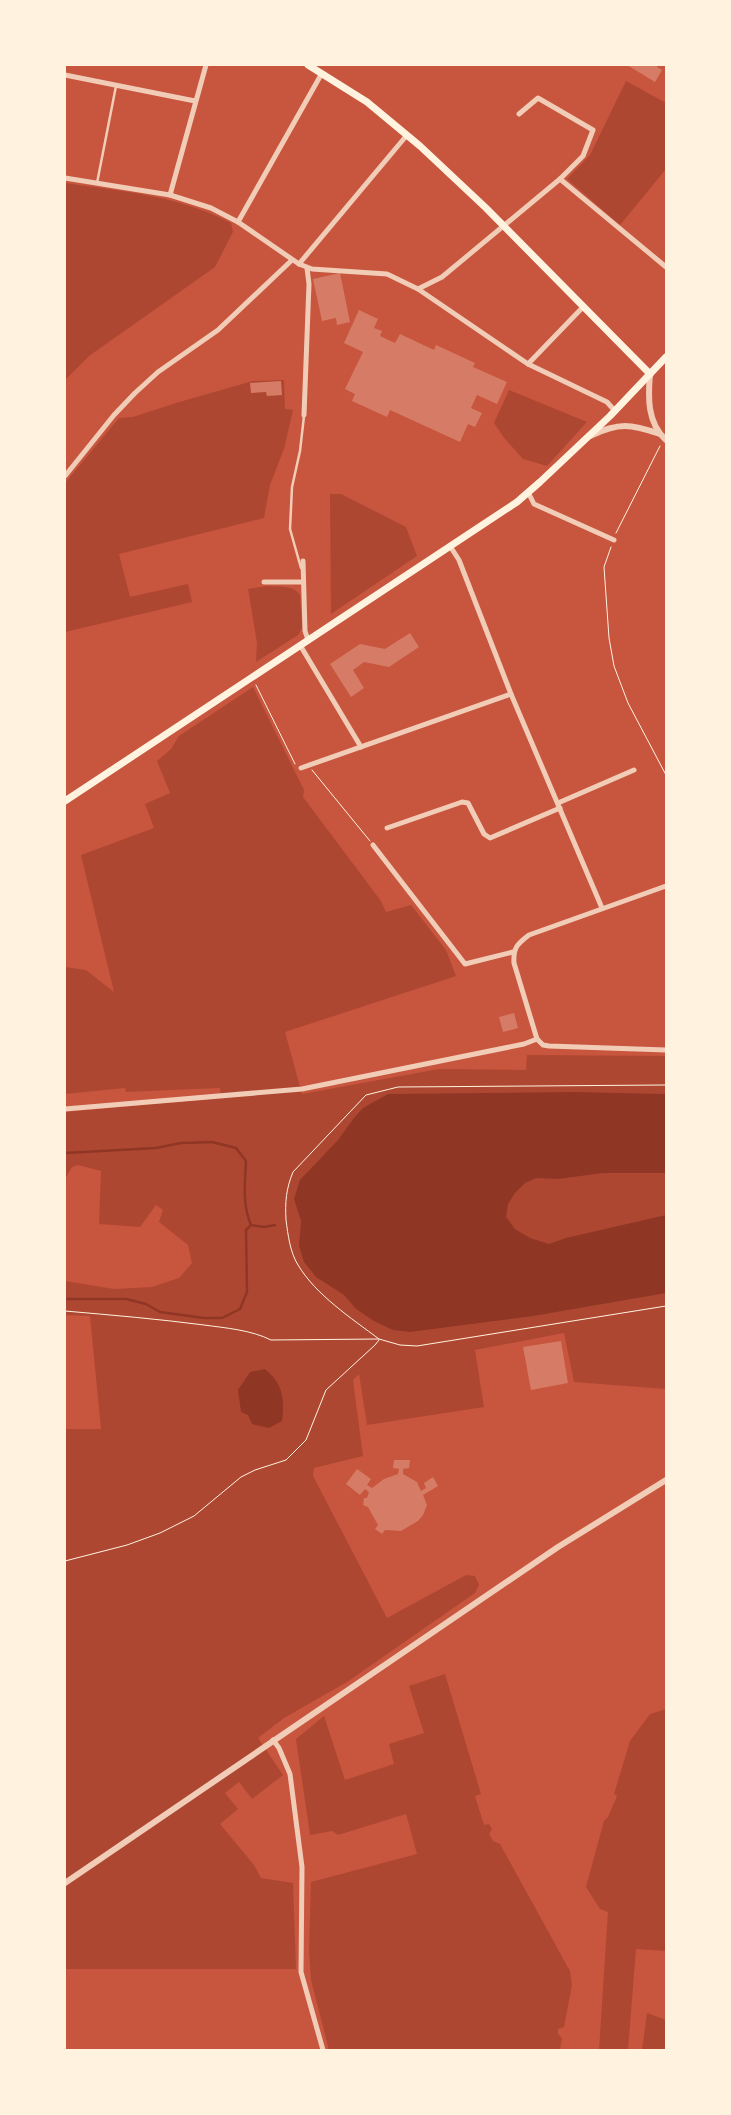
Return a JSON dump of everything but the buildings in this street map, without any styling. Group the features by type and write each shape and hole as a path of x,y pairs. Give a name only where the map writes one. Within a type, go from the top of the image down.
{"main road":[{"path":"308,65 367,102 452,175 650,374"},
{"path":"65,801 504,511 528,492 588,437 630,396 666,356"}],"street":[{"path":"170,195 206,65"},
{"path":"238,222 322,73"},
{"path":"65,75 195,101"},
{"path":"418,289 442,277 560,180 583,156 593,130 538,98 519,114"},
{"path":"299,264 407,135"},
{"path":"65,178 170,195 211,208 238,222 292,260 307,268 387,274 418,289 528,364 606,402 615,410"},
{"path":"560,180 666,267"},
{"path":"65,476 114,415 135,393 158,372 218,330 292,260"},
{"path":"304,415 310,284 307,268"},
{"path":"528,364 583,307"},
{"path":"650,374 648,401 654,422 660,434 666,440"},
{"path":"588,437 618,425 634,425 660,434"},
{"path":"528,492 534,504 614,540"},
{"path":"450,546 459,560 511,694 602,908"},
{"path":"304,561 305,631 308,640"},
{"path":"264,582 303,582"},
{"path":"300,645 361,747"},
{"path":"301,768 511,694"},
{"path":"387,828 462,802 468,803 484,834 490,838 634,770"},
{"path":"374,845 465,964 513,952"},
{"path":"666,886 529,935 518,943 513,952 514,963 537,1039 543,1045 666,1050"},
{"path":"65,1109 302,1089 524,1044 537,1039"},
{"path":"65,1883 572,1538 666,1480"},
{"path":"273,1740 290,1774 302,1866 301,1972 323,2050"}],"lane":[{"path":"97,183 116,85"},
{"path":"303,574 290,529 292,487 300,451 304,415"}],"path":[{"path":"658,449 622,519 604,567 609,638 614,666 628,703 666,775"},
{"path":"379,1339 324,1294 297,1264 288,1236 285,1204 287,1188 293,1172 366,1095 398,1088 666,1085"},
{"path":"65,1311 220,1327 259,1334 271,1340 379,1339 400,1345 417,1346 666,1306"},
{"path":"65,1561 128,1545 160,1533 194,1516 241,1477 255,1470 286,1460 306,1440 326,1390 375,1345 379,1339"}],"shaded area":[{"path":"626,81 666,103 666,169 620,225 567,179 590,155"},
{"path":"65,183 129,192 191,206 231,223 233,232 215,267 89,356 65,380"},
{"path":"284,380 285,409 293,410 284,449 270,485 264,518 119,554 130,597 188,584 192,602 65,632 65,483 119,418 133,417 253,381"},
{"path":"509,390 587,422 547,466 523,459 494,423"},
{"path":"330,494 341,494 406,527 417,556 331,614"},
{"path":"268,586 290,588 300,595 302,628 298,635 256,662 257,643 248,589"},
{"path":"253,687 304,790 303,797 381,901 386,912 411,905 446,950 456,976 285,1032 302,1094 439,1069 526,1070 527,1055 666,1056 666,1389 574,1382 564,1333 475,1350 484,1407 367,1425 359,1374 353,1380 363,1456 314,1468 313,1476 387,1618 466,1575 475,1576 479,1585 475,1593 347,1682 284,1718 258,1738 283,1775 252,1799 239,1782 225,1793 238,1809 220,1824 254,1865 261,1878 293,1883 296,1969 65,1969 65,1429 101,1429 90,1316 65,1315 65,1281 114,1289 152,1287 179,1278 192,1263 188,1245 159,1222 163,1210 156,1205 140,1227 99,1224 101,1171 78,1165 72,1167 65,1179 65,1112 221,1098 220,1088 126,1092 125,1088 65,1094 65,967 86,970 114,992 81,855 154,828 145,804 170,793 157,761 171,749 179,736"},
{"path":"574,1092 666,1094 666,1173 603,1173 558,1179 536,1178 525,1183 515,1193 508,1204 506,1217 515,1229 530,1238 549,1244 566,1238 666,1215 666,1293 533,1316 410,1332 393,1330 374,1321 356,1309 344,1295 316,1277 304,1262 299,1246 301,1221 294,1199 300,1180 338,1140 363,1108 388,1094"},
{"path":"265,1369 276,1380 283,1399 282,1421 269,1428 252,1424 248,1415 241,1412 238,1390 250,1372"},
{"path":"445,1674 481,1794 475,1796 484,1825 489,1824 492,1829 489,1834 493,1841 500,1844 570,1971 572,1985 564,2027 558,2029 558,2034 562,2038 560,2050 329,2050 311,1980 309,1952 311,1882 417,1854 406,1814 338,1835 332,1831 310,1835 296,1739 324,1716 345,1780 394,1764 389,1744 424,1733 409,1686"},
{"path":"666,1709 666,1951 636,1949 628,2050 599,2050 608,1912 600,1909 586,1887 604,1821 608,1817 617,1796 614,1794 630,1741 650,1714"},
{"path":"647,2013 666,2020 666,2050 642,2050"}],"waterway":[{"path":"65,1153 156,1148 181,1143 212,1142 236,1148 246,1161 245,1201 251,1225 264,1227 275,1225"},
{"path":"65,1299 126,1299 146,1304 160,1312 204,1318 222,1318 240,1309 247,1292 246,1230 251,1225"}]}
